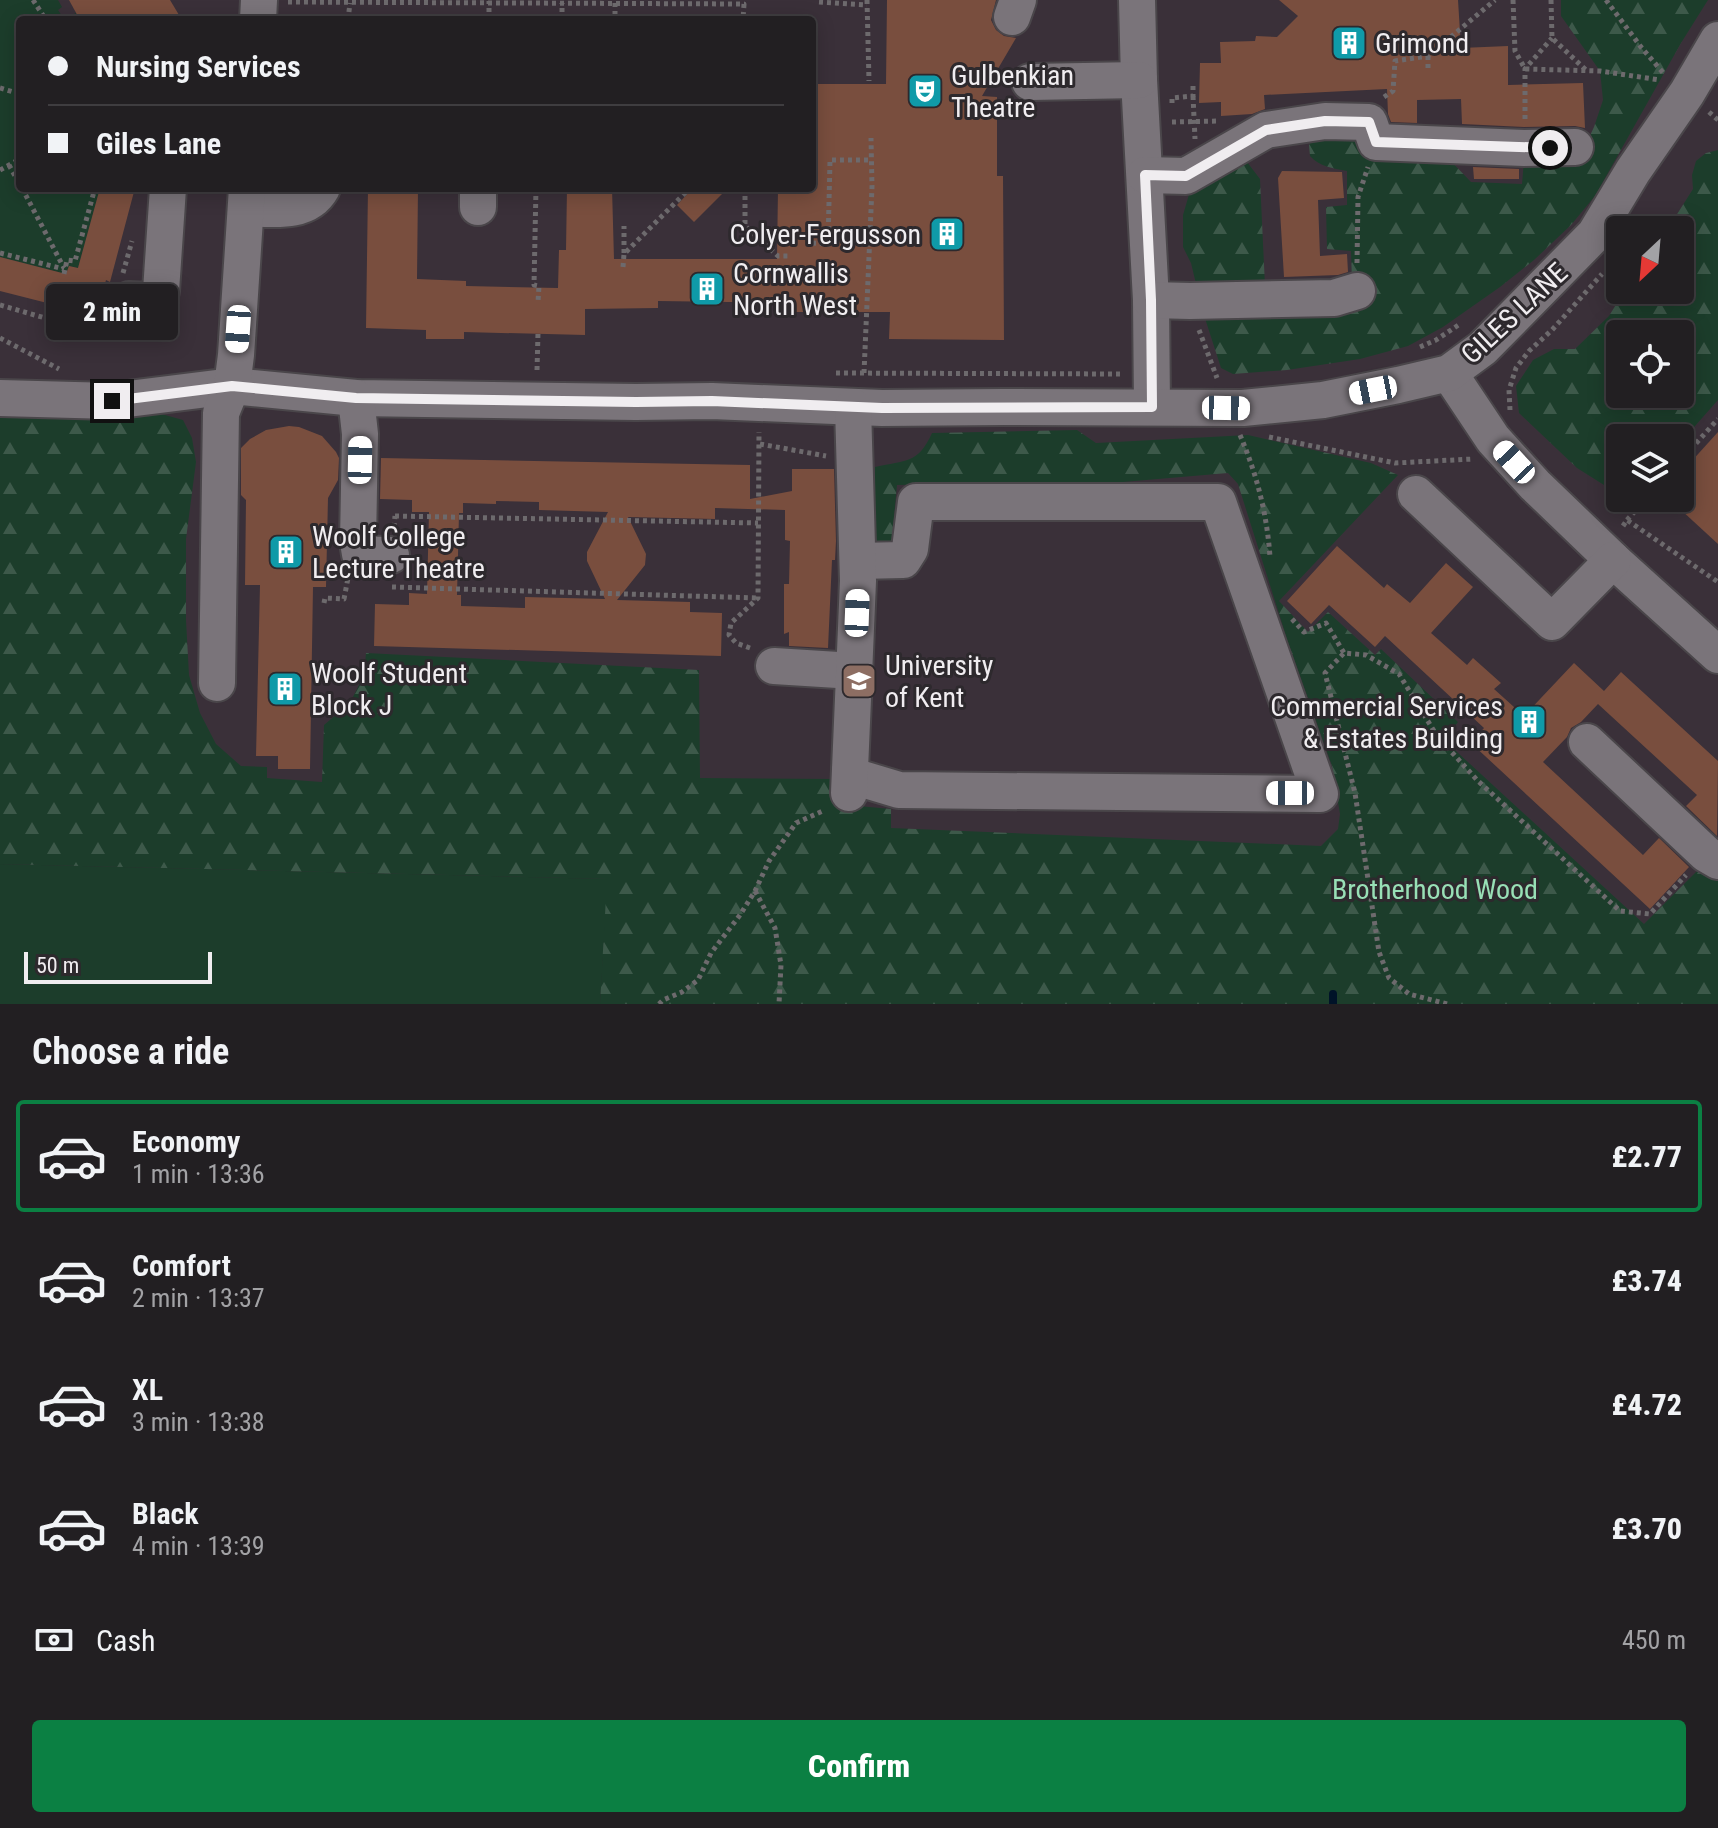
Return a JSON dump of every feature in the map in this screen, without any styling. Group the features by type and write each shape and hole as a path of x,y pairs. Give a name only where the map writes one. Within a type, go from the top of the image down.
{"street":[{"path":"1137,0 1139,80 1159,176 1151,300 1152,391"},
{"name":"GILES LANE","path":"0,398 112,401 232,386 356,398 712,401 853,407 1152,391 1243,408 1297,403 1398,385 1449,373 1483,348 1595,234 1718,40"},
{"path":"1030,82 1139,80"},
{"path":"1159,176 1186,176 1266,130 1325,121 1369,122 1376,142 1575,147"},
{"path":"120,291 150,301 161,291 168,192"},
{"path":"217,683 221,413 232,386 236,355 246,198 286,209 315,198 319,192"},
{"path":"1151,300 1334,298 1357,291"},
{"path":"1449,373 1493,439 1535,485 1618,543 1718,655"},
{"path":"356,398 360,434 360,554 391,555"},
{"path":"845,791 858,561 853,407"},
{"path":"1416,494 1552,622 1618,543"},
{"path":"845,791 859,778 899,790 1320,794 1218,502 916,502 910,549 903,560 858,561"},
{"path":"774,666 854,671"},
{"path":"1587,742 1712,858"}],"path":[{"path":"1513,0 1515,51 1525,69 1524,148"},
{"path":"1525,69 1552,38 1551,0"},
{"path":"1525,69 1600,71 1672,82 1606,0"},
{"path":"259,7 489,1 661,2 744,4 743,16"},
{"path":"819,2 867,2 869,81"},
{"path":"348,16 350,3"},
{"path":"562,3 562,16"},
{"path":"615,3 615,16"},
{"path":"1552,38 1588,72"},
{"path":"1428,56 1428,72"},
{"path":"1159,176 1172,98 1193,96 1193,84"},
{"path":"1708,111 1718,120"},
{"path":"864,373 872,187 871,138"},
{"path":"828,244 830,160 870,160"},
{"path":"0,170 16,161"},
{"path":"9,165 16,177"},
{"path":"24,192 64,272"},
{"path":"64,272 67,260 75,261 94,192"},
{"path":"536,192 534,285 539,286 538,302"},
{"path":"624,254 686,192"},
{"path":"745,192 745,226 778,256 790,256"},
{"path":"623,267 624,226"},
{"path":"0,305 52,320 92,323 120,291 135,231"},
{"path":"812,243 870,244"},
{"path":"0,253 64,272"},
{"path":"1515,423 1510,409 1509,390 1516,368 1605,271"},
{"path":"1190,301 1217,378"},
{"path":"52,320 56,306"},
{"path":"1410,351 1436,340 1461,323"},
{"path":"537,370 538,333"},
{"path":"0,338 61,369"},
{"path":"834,373 1152,391"},
{"path":"1204,377 1226,379"},
{"path":"1694,446 1718,419"},
{"path":"1238,431 1254,466 1267,522 1272,570"},
{"path":"760,444 758,598 731,623 729,635 736,643 775,660 774,666"},
{"path":"359,512 395,516 758,523"},
{"path":"1618,543 1627,520 1634,512"},
{"path":"1627,520 1718,582"},
{"path":"391,555 389,587 758,598"},
{"path":"324,603 325,598 344,599"},
{"path":"1284,612 1304,632 1326,623 1344,653"},
{"path":"1344,653 1366,655 1399,674 1437,736 1478,781 1620,911 1650,914 1712,858"},
{"path":"1344,653 1325,673 1355,793 1379,952 1389,978 1409,994 1447,1004"},
{"path":"659,1004 698,980 711,953 740,915 769,861 796,823 845,791"},
{"path":"755,891 775,928 781,965 779,1004"}],"shaded area":[{"name":"University of Kent","path":"0,0 1718,0 1718,1004 608,879 0,864"}],"green space":[{"path":"0,0 58,0 62,7 58,10 62,16 16,16 16,192 99,192 78,268 69,266 66,274 0,257"},
{"path":"1561,0 1708,0 1595,196 1571,225 1500,287 1443,327 1408,346 1360,359 1287,370 1233,374 1221,368 1191,263 1183,247 1183,215 1190,191 1238,158 1247,162 1260,179 1265,286 1352,281 1351,251 1327,249 1326,207 1347,205 1347,171 1322,165 1310,156 1309,145 1319,131 1446,156 1471,182 1522,184 1524,160 1587,142 1603,100 1600,71 1561,16"},
{"path":"1718,150 1718,400 1694,427 1694,424 1606,424 1604,485 1577,468 1519,413 1516,386 1533,360 1554,349 1575,349 1609,316 1616,304 1694,304 1694,216 1676,216 1693,189 1692,175 1696,161 1706,153"},
{"name":"Brotherhood Wood","path":"0,413 158,413 183,420 192,438 196,462 186,539 189,675 200,713 216,744 241,766 267,767 267,778 322,782 324,725 350,703 364,675 366,653 699,670 700,778 837,779 837,804 891,809 891,828 1321,846 1338,829 1340,814 1332,766 1287,639 1238,484 1228,473 1123,482 897,485 892,540 884,545 875,544 875,467 916,456 932,433 1077,430 1096,443 1248,435 1371,463 1398,475 1279,601 1308,632 1328,612 1375,655 1381,649 1458,722 1444,740 1644,924 1718,850 1718,1004 600,1004 607,879 0,864"},
{"path":"0,864 608,879 600,1004 0,1004"}],"building":[{"path":"69,0 170,0 180,16 78,16"},
{"path":"887,0 996,0 991,20 996,30 1004,36 1016,38 982,96 997,97 997,176 1003,176 1004,340 889,339 890,312 794,312 794,303 658,301 658,308 585,309 585,335 464,332 464,339 426,339 426,330 366,328 368,192 418,192 417,279 466,281 466,286 558,288 559,250 566,250 567,192 612,192 614,259 777,259 778,192 816,192 816,84 886,84"},
{"path":"1279,0 1458,0 1461,48 1508,46 1508,85 1583,83 1585,128 1462,124 1461,99 1417,100 1417,123 1391,122 1387,89 1264,95 1265,109 1252,114 1221,116 1221,102 1199,103 1200,63 1221,63 1220,42 1255,41 1256,36 1277,37 1298,16"},
{"path":"1473,167 1519,169 1519,179 1474,179"},
{"path":"1282,171 1342,172 1344,198 1318,200 1320,256 1347,254 1348,272 1284,277 1278,178"},
{"path":"99,192 134,192 110,282 106,280 97,313 0,291 0,257 66,274 69,266 78,268"},
{"path":"689,192 724,192 694,222 677,205"},
{"name":"Woolf College Lecture Theatre","path":"289,426 322,436 339,458 338,480 328,498 326,587 313,587 310,769 278,769 278,756 256,756 260,585 245,585 246,500 241,495 241,448 266,430"},
{"path":"1718,432 1718,544 1683,512 1694,512 1694,459"},
{"path":"381,458 750,465 750,499 792,491 792,469 834,469 836,541 835,560 832,560 828,648 789,646 789,632 784,634 784,584 789,584 790,541 785,540 785,510 715,508 715,519 628,517 646,554 645,565 617,600 690,602 690,612 722,613 721,656 374,646 375,604 409,605 409,593 427,594 429,512 412,512 412,500 380,499","holes":["539,502 539,510 608,512 587,552 587,561 605,599 525,597 525,608 461,606 461,595 457,595 459,513 463,513 463,503"]},
{"name":"Commercial Services & Estates Building","path":"1337,546 1384,588 1387,584 1410,603 1446,563 1473,587 1431,633 1467,665 1473,658 1501,683 1494,689 1524,716 1574,663 1604,691 1621,672 1718,761 1717,836 1686,806 1697,795 1598,704 1571,728 1567,737 1543,762 1643,855 1659,838 1689,867 1650,909 1471,743 1484,728 1385,636 1375,647 1329,605 1311,624 1287,601"}],"waterway":[{"path":"1333,994 1333,1004"}],"place":[{"name":"Grimond","path":"1349,43"},
{"name":"Gulbenkian Theatre","path":"925,91"},
{"name":"Colyer-Fergusson","path":"947,234"},
{"name":"Cornwallis North West","path":"707,289"},
{"name":"Woolf College Lecture Theatre","path":"286,552"},
{"name":"University of Kent","path":"859,681"},
{"name":"Woolf Student Block J","path":"285,689"},
{"name":"Commercial Services & Estates Building","path":"1529,722"}],"route":[{"path":"112,401 232,386 356,398 712,401 882,408 1152,407 1145,175 1186,176 1266,130 1325,121 1369,122 1376,142 1550,148"}]}
